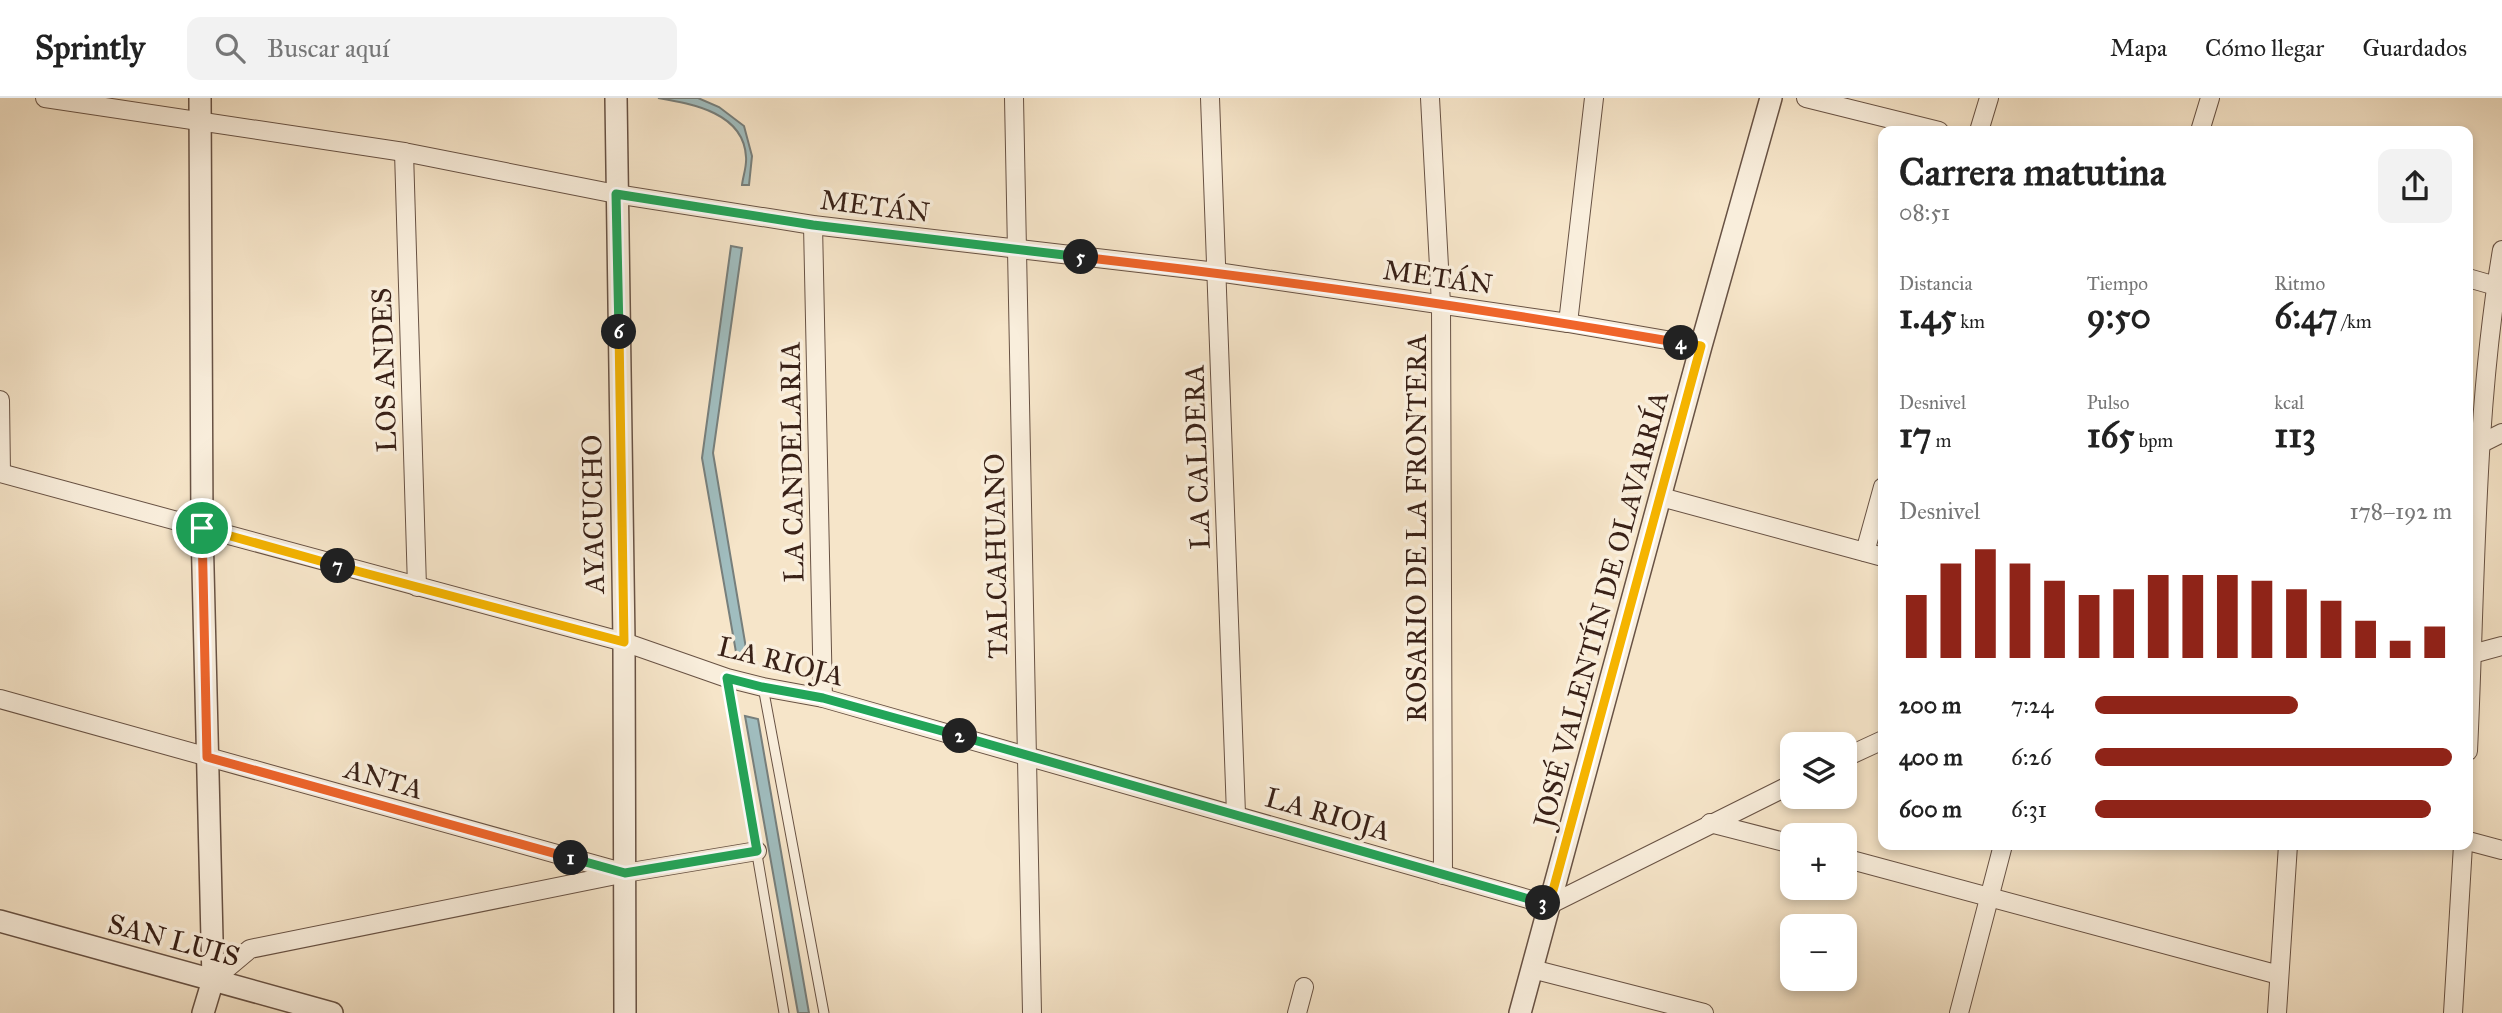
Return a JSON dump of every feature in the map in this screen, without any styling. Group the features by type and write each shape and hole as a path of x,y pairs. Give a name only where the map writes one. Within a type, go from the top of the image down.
{"street":[{"name":"METÁN","path":"45,98 404,152 616,194 813,225 1217,272 1568,323 1701,346"},
{"path":"200,98 202,528 213,980 203,1013"},
{"name":"TALCAHUANO","path":"1014,98 1032,1013"},
{"name":"LA CALDERA","path":"1210,98 1236,814"},
{"name":"ROSARIO DE LA FRONTERA","path":"1430,98 1441,304 1443,875"},
{"path":"1568,323 1594,98"},
{"name":"JOSÉ VALENTÍN DE OLAVARRÍA","path":"1520,1013 1771,98"},
{"path":"1806,98 1918,126"},
{"path":"1981,126 1989,98"},
{"path":"2202,126 2210,98"},
{"name":"AYACUCHO","path":"616,99 624,642 625,1013"},
{"name":"LOS ANDES","path":"404,152 417,587"},
{"name":"LA CANDELARIA","path":"813,225 823,698"},
{"path":"2473,550 2474,447 2502,250"},
{"path":"2473,279 2496,286"},
{"path":"0,400 0,473"},
{"path":"2474,447 2502,433"},
{"name":"LA RIOJA","path":"0,473 624,642 727,678 823,698 1549,905"},
{"path":"1661,497 1878,556"},
{"path":"1865,552 1878,504"},
{"path":"2473,654 2502,646"},
{"name":"ANTA","path":"0,699 625,873 757,851"},
{"path":"1857,752 1878,742"},
{"path":"1549,905 1780,790"},
{"path":"1710,823 1780,841"},
{"path":"2473,842 2502,850"},
{"path":"1959,1013 2002,850"},
{"path":"2277,1013 2288,850"},
{"path":"2454,1013 2463,850"},
{"path":"1857,861 2279,975"},
{"path":"213,980 250,948 625,873"},
{"name":"SAN LUIS","path":"0,921 332,1013"},
{"path":"1532,969 1704,1013"},
{"path":"1297,1013 1304,987"}],"lane":[{"path":"727,678 784,1013"},
{"path":"762,687 824,1013"}],"water":[{"path":"658,98 698,98 719,107 744,126 752,156 749,185 742,185 746,160 743,142 727,121 701,108"},
{"path":"731,246 742,248 713,453 748,660 737,658 702,458"},
{"path":"745,716 758,719 809,1013 798,1013"}],"route":[{"path":"616,194 813,225 1217,272 1568,323 1701,346 1549,905 823,698 727,678 757,851 625,873 207,757 202,528 624,642 616,194"}]}
